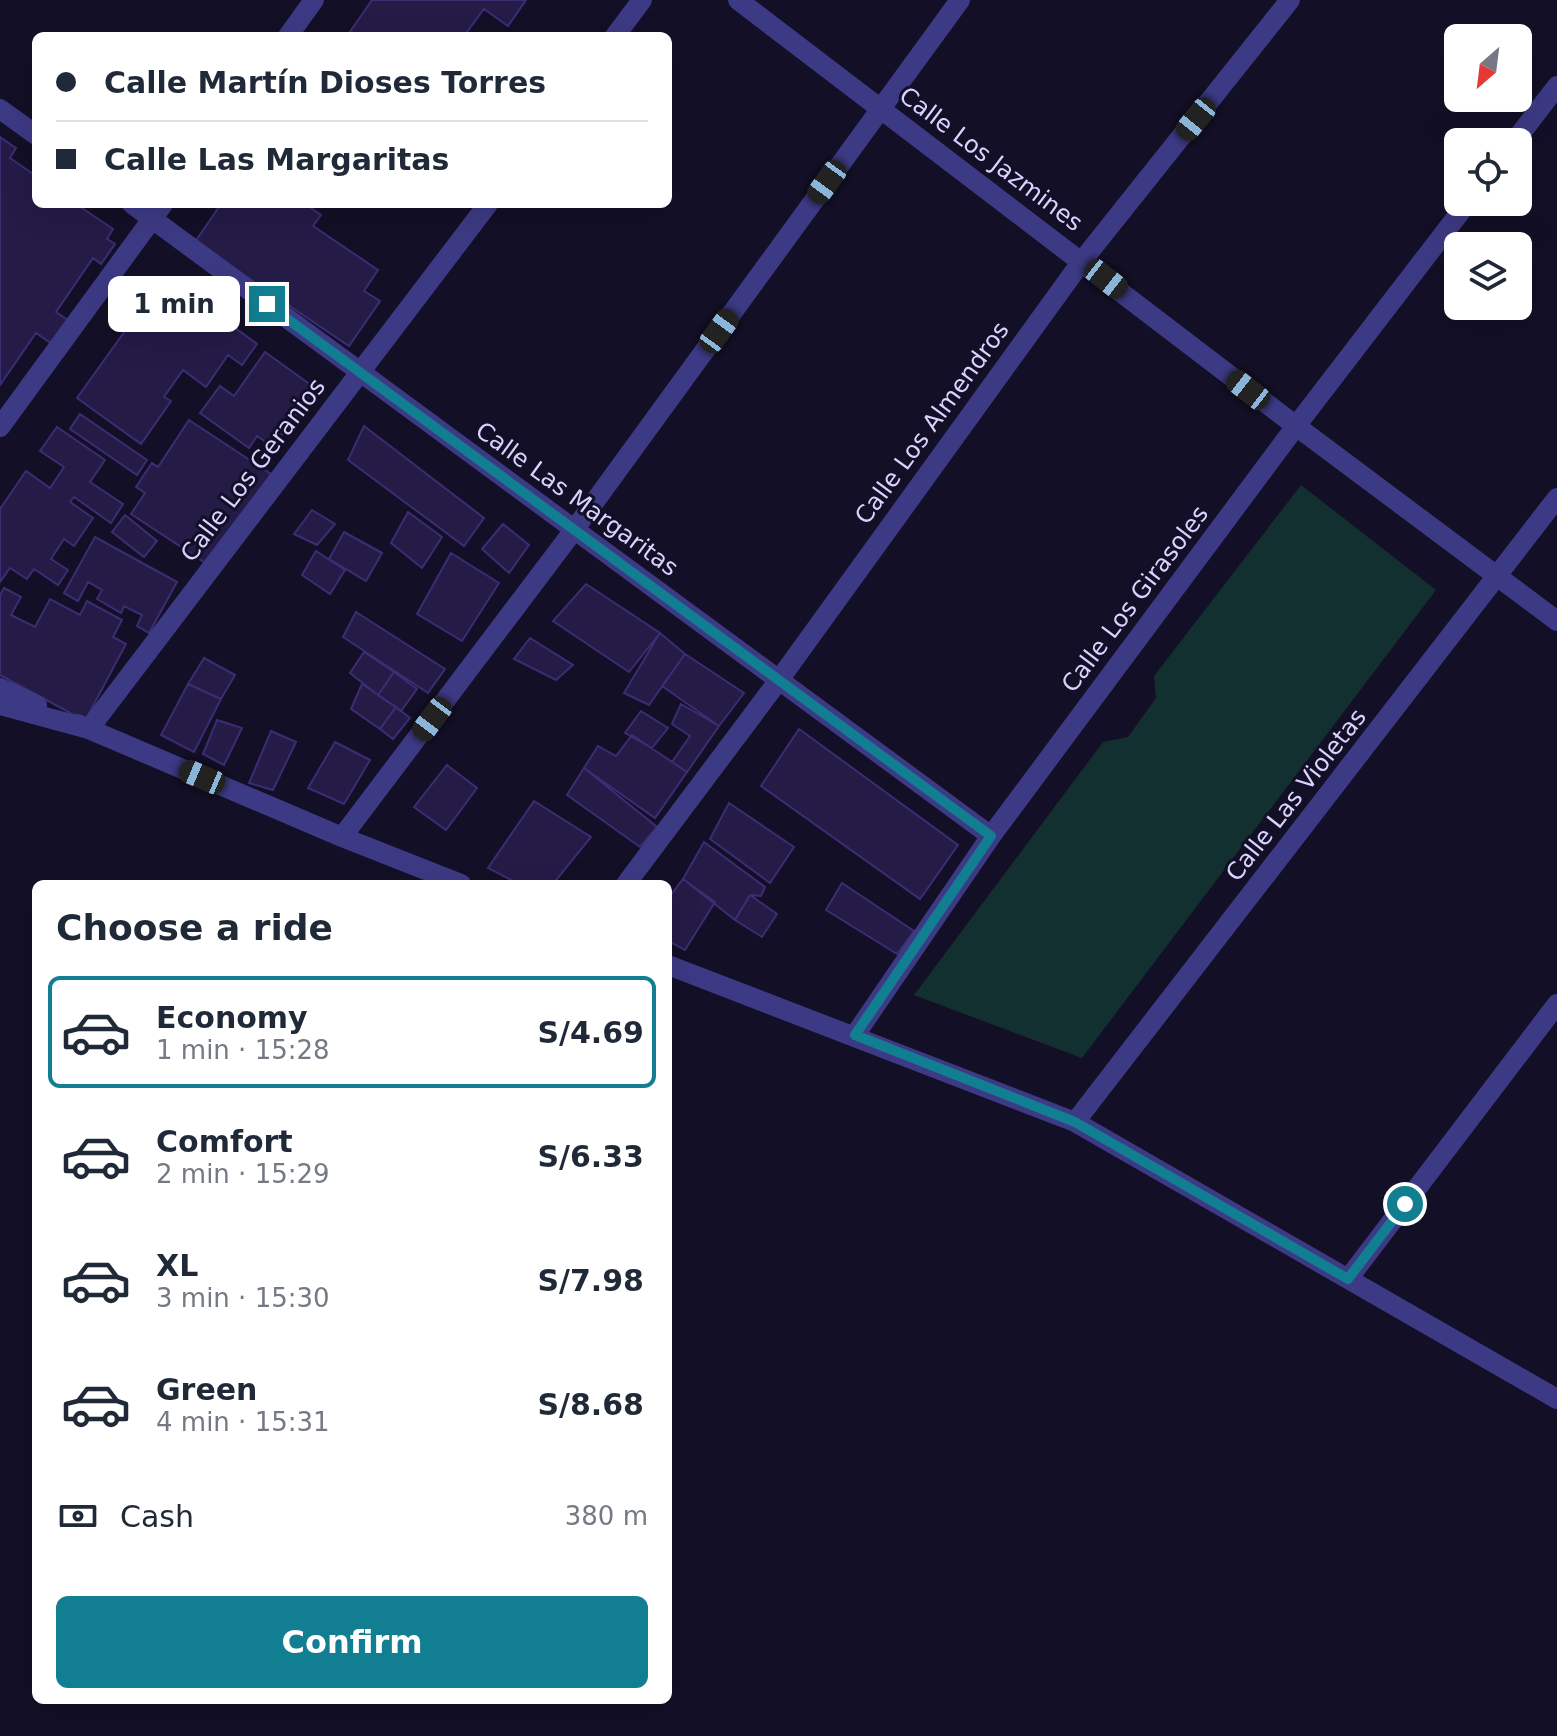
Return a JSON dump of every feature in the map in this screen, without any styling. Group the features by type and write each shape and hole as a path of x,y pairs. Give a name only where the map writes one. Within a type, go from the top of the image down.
{"street":[{"path":"291,32 314,0"},
{"path":"618,32 642,0"},
{"name":"Calle Los Jazmines","path":"738,0 1557,621"},
{"path":"342,837 574,530 960,0"},
{"name":"Calle Los Almendros","path":"629,880 779,680 1082,261 1290,0"},
{"path":"1525,128 1557,86"},
{"path":"0,109 32,132"},
{"name":"Calle Los Geranios","path":"89,729 485,208"},
{"path":"0,427 158,211"},
{"name":"Calle Las Margaritas","path":"158,211 360,372 991,836"},
{"name":"Calle Los Girasoles","path":"855,1035 991,836 1296,426 1457,216"},
{"name":"Calle Las Violetas","path":"1075,1122 1557,498"},
{"path":"0,688 342,837 451,880"},
{"path":"0,705 89,729"},
{"path":"672,966 1075,1122 1557,1399"},
{"path":"1348,1279 1557,1004"}],"green space":[{"path":"1301,485 1436,590 1082,1058 914,995 1103,742 1128,737 1156,698 1154,676"}],"building":[{"path":"372,0 526,0 508,26 484,9 467,32 350,32"},
{"path":"0,137 16,148 10,158 32,173 32,208 82,208 113,229 107,239 115,244 101,264 93,258 56,312 71,322 55,346 36,333 0,385"},
{"path":"218,208 311,208 321,215 313,226 378,270 364,291 380,301 349,346 195,242"},
{"path":"163,278 190,299 201,283 233,306 223,319 257,344 242,365 228,355 206,387 183,370 164,397 171,401 141,444 77,398"},
{"path":"265,352 315,388 273,447 257,436 249,448 200,413 220,386 234,396"},
{"path":"80,414 147,460 137,475 70,429"},
{"path":"189,420 271,474 210,566 131,514 145,493 136,487 152,463 158,467"},
{"path":"364,426 484,518 464,546 348,460"},
{"path":"57,427 105,460 90,482 123,504 111,523 74,497 70,502 93,518 74,546 64,539 51,559 68,570 58,585 34,569 27,579 10,568 0,582 0,509 26,471 50,488 64,467 40,451"},
{"path":"312,510 335,524 317,545 294,534"},
{"path":"408,512 442,537 422,568 391,543"},
{"path":"125,515 157,541 144,557 112,532"},
{"path":"503,524 529,545 509,573 482,549"},
{"path":"344,532 382,553 366,581 329,559"},
{"path":"95,537 177,582 149,633 137,626 142,615 124,606 121,613 97,599 102,590 88,582 78,601 64,593"},
{"path":"316,551 345,570 330,594 302,575"},
{"path":"451,553 499,583 462,641 417,614"},
{"path":"586,584 660,633 629,672 553,621"},
{"path":"4,588 21,597 11,615 35,627 50,599 80,615 87,601 122,620 113,637 126,644 85,721 0,675 0,595"},
{"path":"356,612 445,669 428,693 343,637"},
{"path":"660,633 685,654 649,705 624,693"},
{"path":"530,638 573,665 556,680 514,659"},
{"path":"364,652 394,672 378,695 350,673"},
{"path":"685,654 744,693 719,726 662,686"},
{"path":"204,658 235,675 221,699 188,684"},
{"path":"394,672 417,689 401,711 378,695"},
{"path":"188,684 221,699 194,752 161,735"},
{"path":"362,684 396,707 380,729 351,709"},
{"path":"681,704 719,726 687,772 672,762 690,736 672,724"},
{"path":"396,707 410,718 393,739 380,729"},
{"path":"641,711 668,728 652,748 625,733"},
{"path":"217,720 242,728 224,765 203,754"},
{"path":"799,729 958,845 920,899 761,786"},
{"path":"271,731 296,742 273,790 249,783"},
{"path":"632,735 687,772 655,818 584,768 598,746 616,756"},
{"path":"335,742 370,760 344,804 308,788"},
{"path":"447,765 477,788 446,830 414,807"},
{"path":"584,768 657,827 640,847 567,795"},
{"path":"534,801 591,837 556,880 511,880 488,868"},
{"path":"729,803 794,847 770,883 710,839"},
{"path":"704,842 765,887 761,896 750,895 735,920 683,879"},
{"path":"683,879 715,902 685,950 672,943 672,894"},
{"path":"842,883 914,931 897,954 826,910"},
{"path":"750,895 777,914 762,937 735,920"}],"route":[{"path":"267,304 991,836 855,1035 1075,1122 1348,1279 1405,1204"}]}
